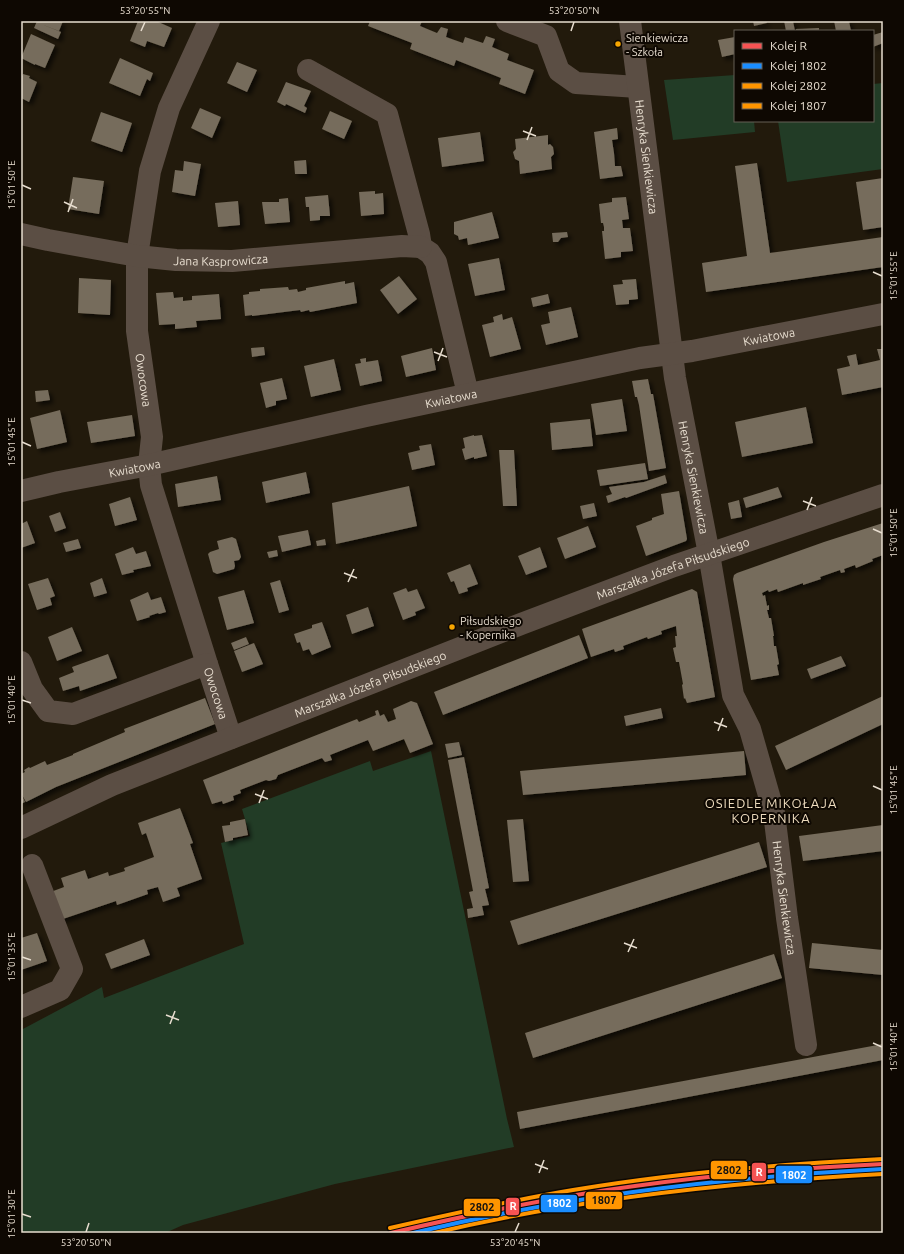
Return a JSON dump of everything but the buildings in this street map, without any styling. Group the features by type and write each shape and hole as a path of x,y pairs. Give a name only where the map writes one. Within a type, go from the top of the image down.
{"street":[{"name":"Owocowa","path":"209,21 169,108 150,171 137,256 137,331 152,437 149,465 151,485 231,738"},
{"path":"507,21 546,36 559,71 576,83 638,86"},
{"name":"Henryka Sienkiewicza","path":"630,21 671,354 709,554 733,695 750,729 774,813 787,918 806,1045"},
{"path":"308,70 387,114 422,247 430,253 436,262 468,394"},
{"name":"Jana Kasprowicza","path":"21,234 137,256 176,260 232,261 402,246 422,247"},
{"name":"Kwiatowa","path":"21,491 59,482 149,465 468,394 640,358 671,354 883,314"},
{"name":"Marszałka Józefa Piłsudskiego","path":"21,828 112,785 528,621 674,566 883,495"},
{"path":"21,662 32,689 48,711 73,714 207,664"},
{"path":"21,1007 60,990 72,969 32,865"}],"green space":[{"path":"734,75 734,122 754,122 755,132 673,140 664,80"},
{"path":"883,83 883,169 787,182 778,122 874,122 874,84"},
{"path":"431,751 514,1147 335,1184 183,1225 165,1233 21,1233 21,1030 102,987 104,998 244,944 221,843 250,836 242,809 370,761 373,771"}],"rail line":[{"name":"2802","path":"390,1228 504,1203 612,1184 728,1170 883,1159"},
{"name":"R","path":"391,1233 513,1206 635,1186 759,1172 883,1164"},
{"name":"1802","path":"413,1233 529,1209 646,1190 764,1177 883,1169"},
{"name":"1807","path":"434,1233 545,1210 657,1193 826,1177 883,1174"}],"place":[{"name":"Sienkiewicza - Szkoła","path":"618,44"},
{"name":"Piłsudskiego - Kopernika","path":"452,627"}],"district":[{"name":"OSIEDLE MIKOŁAJA KOPERNIKA","path":"771,810"}]}
